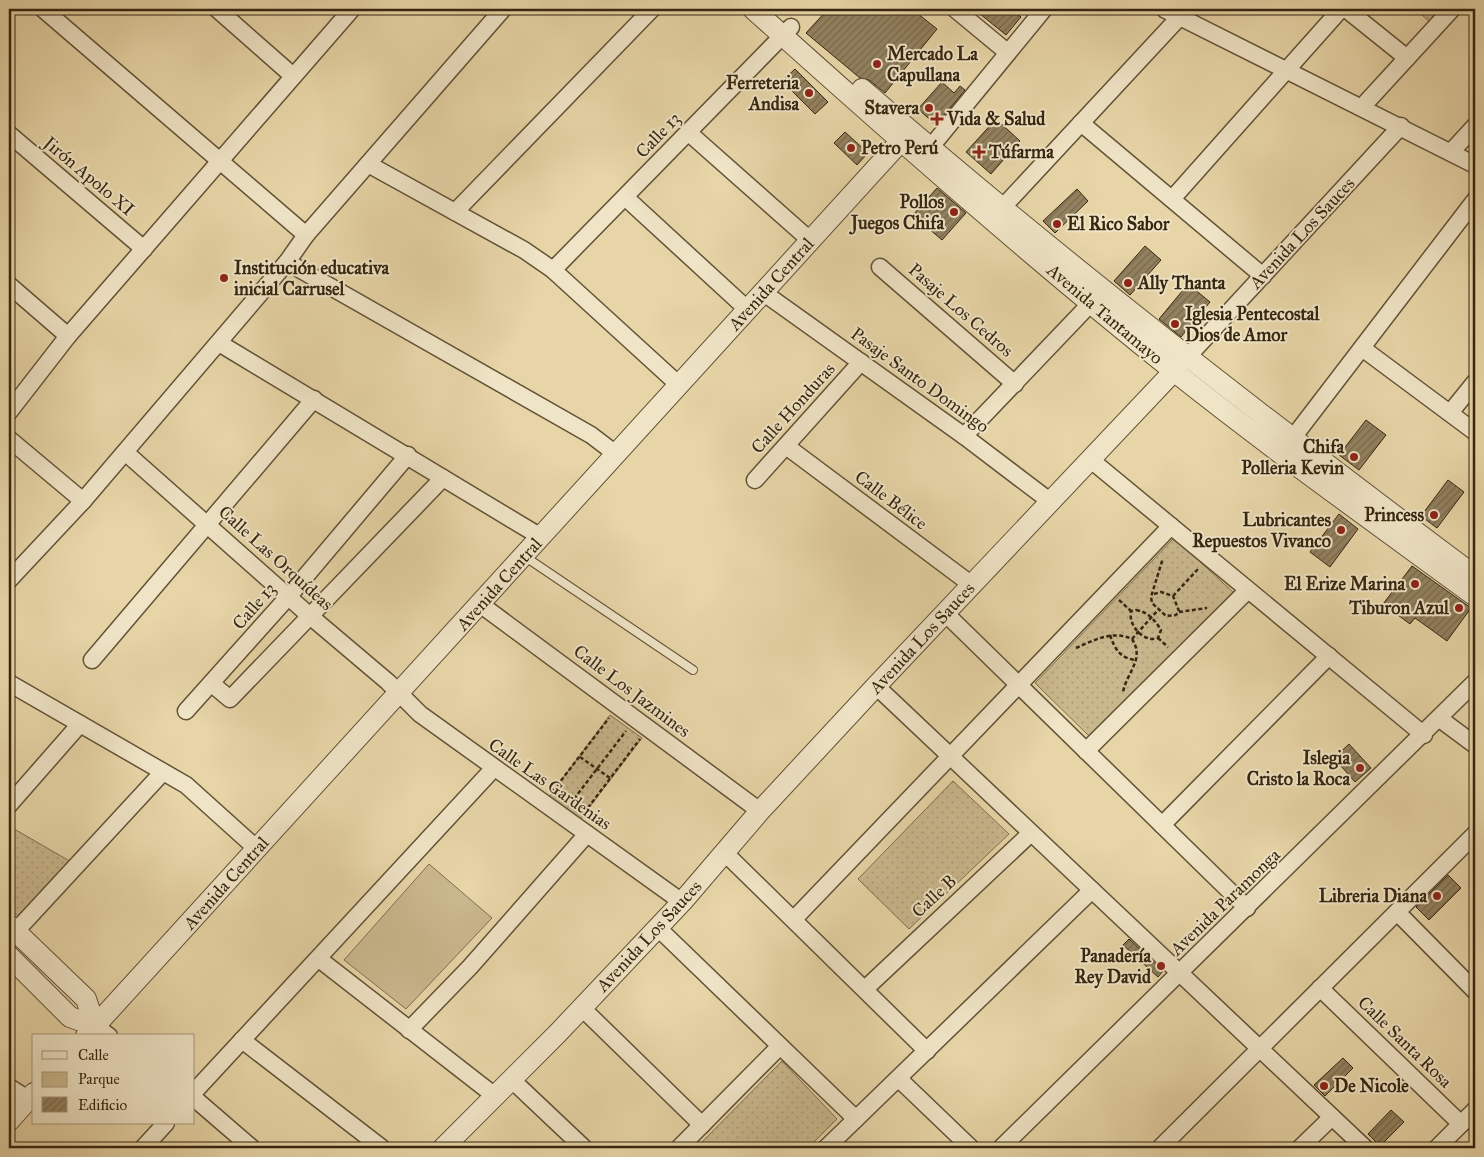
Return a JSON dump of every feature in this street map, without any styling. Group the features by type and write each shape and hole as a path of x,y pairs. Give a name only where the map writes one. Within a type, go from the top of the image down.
{"street":[{"path":"217,9 293,76"},
{"path":"9,412 68,336 352,9"},
{"path":"9,580 83,501 287,262 306,235 503,9"},
{"path":"455,212 652,9"},
{"name":"Avenida Tantamayo","path":"753,9 787,32 1092,302 1292,439 1475,576"},
{"name":"Avenida Tantamayo","path":"770,9 787,32"},
{"path":"955,9 1007,52"},
{"path":"930,148 1044,9"},
{"path":"1164,9 1183,13 1285,71 1401,126 1475,165"},
{"path":"1172,199 1340,9"},
{"path":"1346,9 1407,58"},
{"path":"1362,107 1452,9"},
{"path":"54,12 219,162 306,235"},
{"path":"1003,207 1183,13"},
{"name":"Calle 13","path":"553,270 787,32"},
{"path":"1081,123 1263,276"},
{"name":"Avenida Los Sauces","path":"443,1148 582,1008 658,928 760,811 1181,364 1401,126"},
{"path":"1451,152 1475,126"},
{"path":"689,132 811,241"},
{"name":"Jirón Apolo XI","path":"9,134 144,249"},
{"name":"Avenida Tantamayo","path":"906,137 930,148 1003,207 1280,454 1475,596"},
{"name":"Avenida Central","path":"97,1032 257,849 906,137"},
{"path":"368,164 524,250 553,270 679,385"},
{"path":"625,197 748,310"},
{"path":"1292,439 1475,200"},
{"path":"287,262 591,435 616,454"},
{"name":"Pasaje Los Cedros","path":"880,267 1015,384"},
{"path":"9,285 68,336"},
{"name":"Pasaje Santo Domingo","path":"764,293 964,436 1051,502"},
{"path":"964,436 1092,302"},
{"path":"219,343 408,455 541,537"},
{"path":"1362,348 1475,432"},
{"name":"Calle Honduras","path":"755,480 861,362"},
{"path":"1450,413 1475,382"},
{"path":"92,660 314,399"},
{"path":"9,439 83,501"},
{"name":"Calle Bélice","path":"786,446 972,585"},
{"name":"Calle Las Orquídeas","path":"125,452 288,597 388,682 398,694"},
{"name":"Calle 13","path":"186,712 288,597 408,455"},
{"path":"1091,460 1424,735"},
{"path":"212,684 230,699 444,478"},
{"path":"794,919 1171,526"},
{"path":"1086,751 1248,590"},
{"name":"Calle Los Jazmines","path":"480,604 760,811"},
{"path":"945,614 1247,908"},
{"path":"1162,825 1329,656"},
{"name":"Avenida Paramonga","path":"1001,1148 1424,735 1475,682"},
{"path":"9,683 186,785 257,849"},
{"path":"876,686 1365,1148"},
{"name":"Calle Las Gardenias","path":"398,694 420,714 682,902"},
{"path":"1440,719 1475,745"},
{"path":"9,805 80,724"},
{"path":"195,1091 494,768"},
{"path":"97,1032 86,998 12,928 163,772"},
{"name":"Calle B","path":"865,989 1031,832"},
{"path":"409,1030 470,967 587,834"},
{"path":"1160,1148 1475,834"},
{"path":"724,853 794,919 927,1051"},
{"path":"826,1148 1092,890"},
{"path":"1396,912 1475,991"},
{"path":"658,928 856,1119"},
{"path":"9,956 70,1017 97,1032"},
{"path":"319,959 495,1096"},
{"name":"Calle Santa Rosa","path":"1320,988 1461,1124"},
{"path":"582,1008 702,1125"},
{"path":"242,1040 382,1148"},
{"path":"679,1148 780,1046"},
{"path":"899,1078 971,1148"},
{"path":"511,1079 584,1148"},
{"path":"9,1087 31,1096 9,1121"},
{"path":"195,1099 252,1148"},
{"path":"1437,1148 1475,1110"},
{"path":"1300,1148 1332,1117"},
{"path":"143,1148 165,1124"}],"lane":[{"path":"524,556 694,670"}],"path":[{"path":"1165,549 1154,594 1151,597 1152,603 1166,616 1172,617 1179,612 1208,608"},
{"path":"1173,596 1201,565"},
{"path":"1154,594 1162,592 1173,596 1177,602 1179,612"},
{"path":"1112,605 1118,599 1131,611 1142,611 1151,617 1161,630 1158,638"},
{"path":"1132,639 1158,610"},
{"path":"1131,611 1131,620 1139,632 1150,640 1158,638"},
{"path":"1079,640 1072,648 1110,635 1119,634 1132,639 1138,652 1137,660 1122,696"},
{"path":"1110,635 1118,652 1130,660 1137,660"},
{"path":"1158,638 1172,651"},
{"path":"550,796 610,717"},
{"path":"566,808 627,730"},
{"path":"580,818 640,739"},
{"path":"580,757 610,778"}],"green space":[{"path":"1415,9 1442,9 1430,22"},
{"path":"1174,538 1233,592 1090,737 1035,683"},
{"path":"610,715 642,738 579,821 548,798"},
{"path":"953,781 1009,834 909,929 858,879"},
{"path":"9,826 73,863 21,918 9,909"},
{"path":"429,864 492,918 406,1009 344,960"},
{"path":"782,1061 837,1119 808,1148 696,1148"}],"building":[{"name":"Mercado La Capullana","path":"828,9 912,9 937,29 885,93 869,80 860,78 806,33"},
{"path":"974,9 1011,9 1021,17 1006,35"},
{"path":"795,69 828,102 815,114 782,81"},
{"path":"942,82 954,93 960,86 965,90 936,125 918,109"},
{"path":"996,119 1020,141 991,174 966,152"},
{"name":"Petro Perú","path":"845,132 868,153 857,165 834,143"},
{"path":"937,188 966,213 942,240 913,215"},
{"path":"1077,189 1088,201 1055,233 1043,221"},
{"path":"1145,246 1161,260 1130,295 1114,281"},
{"path":"1188,284 1210,302 1181,337 1159,319"},
{"path":"1366,420 1386,435 1359,470 1339,455"},
{"path":"1448,480 1464,492 1437,528 1421,516"},
{"path":"1339,514 1358,529 1330,567 1310,552"},
{"path":"1412,566 1471,608 1447,641 1415,618 1410,624 1383,604"},
{"path":"1349,744 1371,768 1355,782 1334,758"},
{"path":"1448,875 1461,888 1429,920 1416,907"},
{"path":"1129,939 1163,971 1158,977 1123,945"},
{"path":"1343,1058 1353,1068 1325,1096 1314,1085"},
{"path":"1391,1110 1404,1122 1380,1146 1368,1134"}],"place":[{"name":"Mercado La Capullana","path":"877,64"},
{"name":"Ferreteria Andisa","path":"809,93"},
{"name":"Stavera","path":"929,108"},
{"name":"Vida & Salud","path":"937,119"},
{"name":"Petro Perú","path":"851,148"},
{"name":"Túfarma","path":"979,152"},
{"name":"Pollos Juegos Chifa","path":"954,212"},
{"name":"El Rico Sabor","path":"1057,224"},
{"name":"Institución educativa inicial Carrusel","path":"224,278"},
{"name":"Ally Thanta","path":"1128,283"},
{"name":"Iglesia Pentecostal Dios de Amor","path":"1175,324"},
{"name":"Chifa Polleria Kevin","path":"1354,457"},
{"name":"Princess","path":"1434,515"},
{"name":"Lubricantes Repuestos Vivanco","path":"1341,530"},
{"name":"El Erize Marina","path":"1415,584"},
{"name":"Tiburon Azul","path":"1459,608"},
{"name":"Islegia Cristo la Roca","path":"1360,768"},
{"name":"Libreria Diana","path":"1437,896"},
{"name":"Panadería Rey David","path":"1161,966"},
{"name":"De Nicole","path":"1324,1086"}]}
